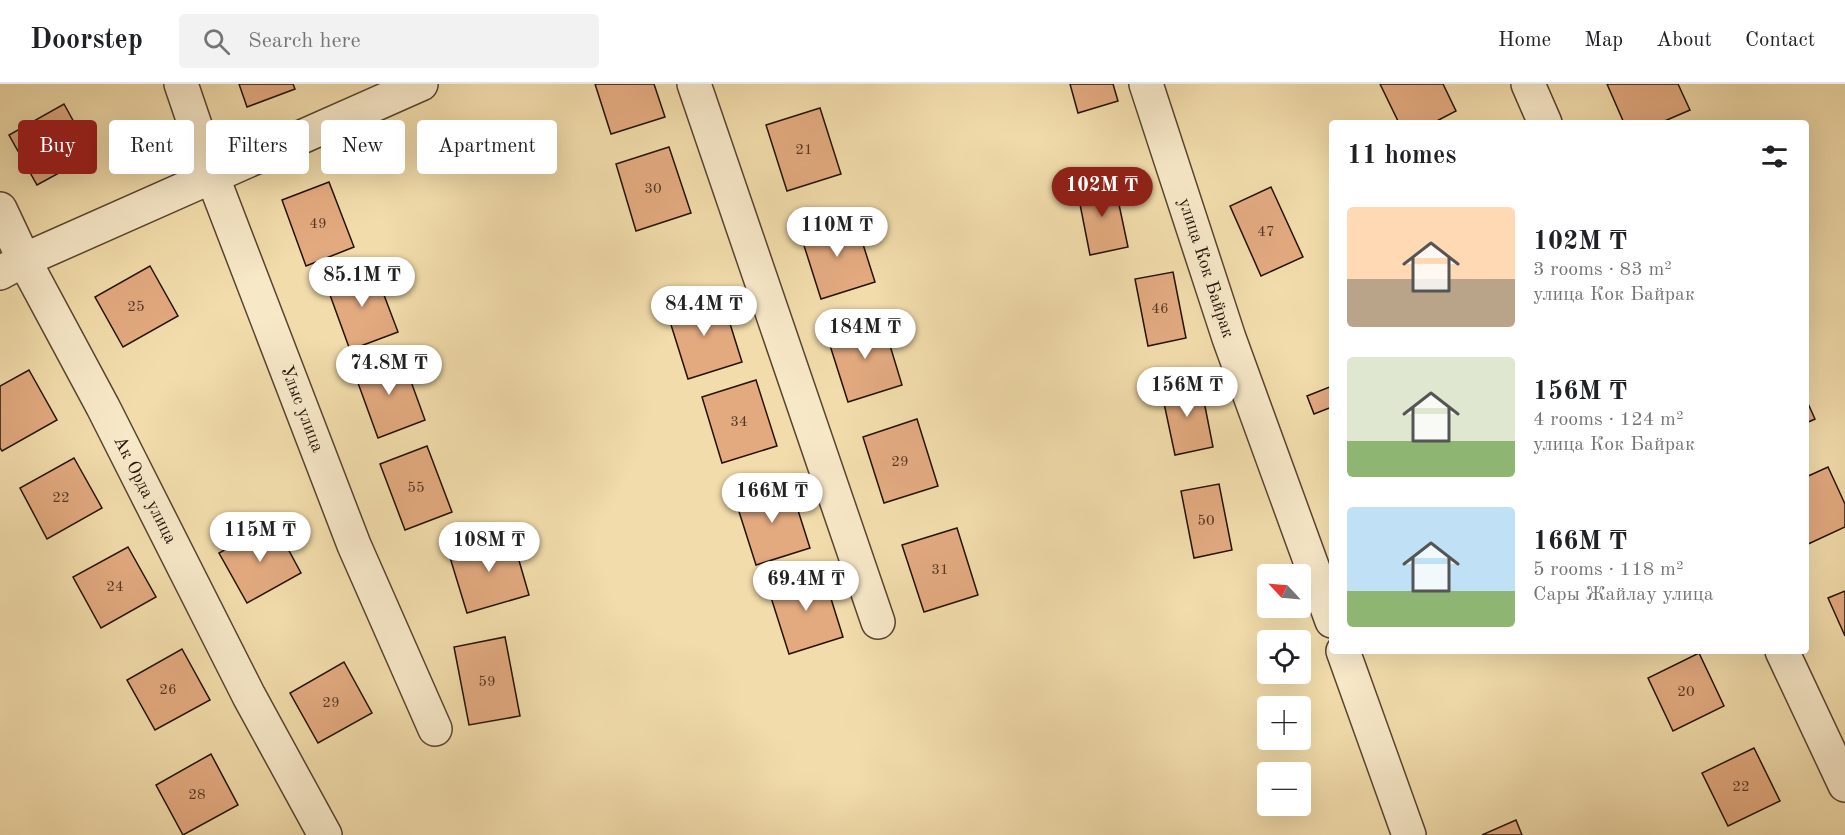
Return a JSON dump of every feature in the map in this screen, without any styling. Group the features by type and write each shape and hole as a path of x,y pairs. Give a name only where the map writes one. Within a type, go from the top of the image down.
{"street":[{"name":"Улыс улица","path":"181,84 213,178 354,545 435,729"},
{"path":"12,267 421,84"},
{"path":"694,84 878,622"},
{"name":"улица Кок Байрак","path":"1146,84 1229,338 1329,613"},
{"path":"1528,84 1544,120"},
{"name":"Ак Орда улица","path":"0,208 12,267 103,407 249,696 325,835"},
{"path":"1344,654 1409,835"},
{"path":"1783,654 1845,785"}],"building":[{"path":"239,84 293,84 295,89 247,107"},
{"path":"595,84 654,84 665,117 611,134"},
{"path":"1070,84 1113,84 1118,101 1078,113"},
{"path":"1380,84 1443,84 1456,111 1439,120 1398,120"},
{"path":"1607,84 1678,84 1690,110 1667,120 1623,120"},
{"path":"64,104 73,120 36,120"},
{"path":"820,108 841,174 787,191 766,125"},
{"path":"18,130 18,151 9,135"},
{"path":"669,147 691,213 636,231 616,164"},
{"path":"31,174 57,174 37,185"},
{"path":"1114,181 1128,247 1090,255 1077,189"},
{"path":"329,182 354,247 306,266 282,200"},
{"path":"1271,187 1303,257 1261,276 1230,206"},
{"path":"854,216 875,282 821,299 800,233"},
{"path":"150,266 178,316 123,347 95,297"},
{"path":"373,266 398,332 350,350 326,284"},
{"path":"1173,272 1186,338 1148,346 1135,279"},
{"path":"721,295 742,362 688,379 667,312"},
{"path":"882,319 902,385 848,402 827,336"},
{"path":"401,354 425,420 378,438 354,372"},
{"path":"29,370 57,420 2,451 0,448 0,386"},
{"path":"756,380 777,446 722,463 702,397"},
{"path":"1200,381 1213,447 1175,455 1161,389"},
{"path":"1329,387 1329,408 1314,414 1307,396"},
{"path":"1809,406 1815,419 1809,422"},
{"path":"917,419 938,486 884,503 863,437"},
{"path":"427,446 452,512 405,530 380,464"},
{"path":"74,458 102,508 47,539 20,488"},
{"path":"1828,467 1845,504 1845,527 1809,544 1809,476"},
{"path":"789,482 810,548 756,565 735,499"},
{"path":"1219,484 1232,550 1194,558 1181,491"},
{"path":"274,523 301,573 247,603 219,553"},
{"path":"957,528 978,595 924,612 902,545"},
{"path":"511,533 529,595 467,613 448,551"},
{"path":"128,547 156,597 101,628 73,577"},
{"path":"822,570 843,637 789,654 768,588"},
{"path":"1845,591 1845,636 1828,598"},
{"path":"505,637 520,716 469,725 454,647"},
{"path":"182,649 210,700 155,730 127,680"},
{"path":"1699,654 1724,706 1673,731 1648,678"},
{"path":"344,662 372,713 318,743 290,693"},
{"path":"1754,748 1780,801 1728,826 1702,773"},
{"path":"211,754 238,805 183,835 156,785"},
{"path":"1516,820 1522,835 1482,835"}]}
